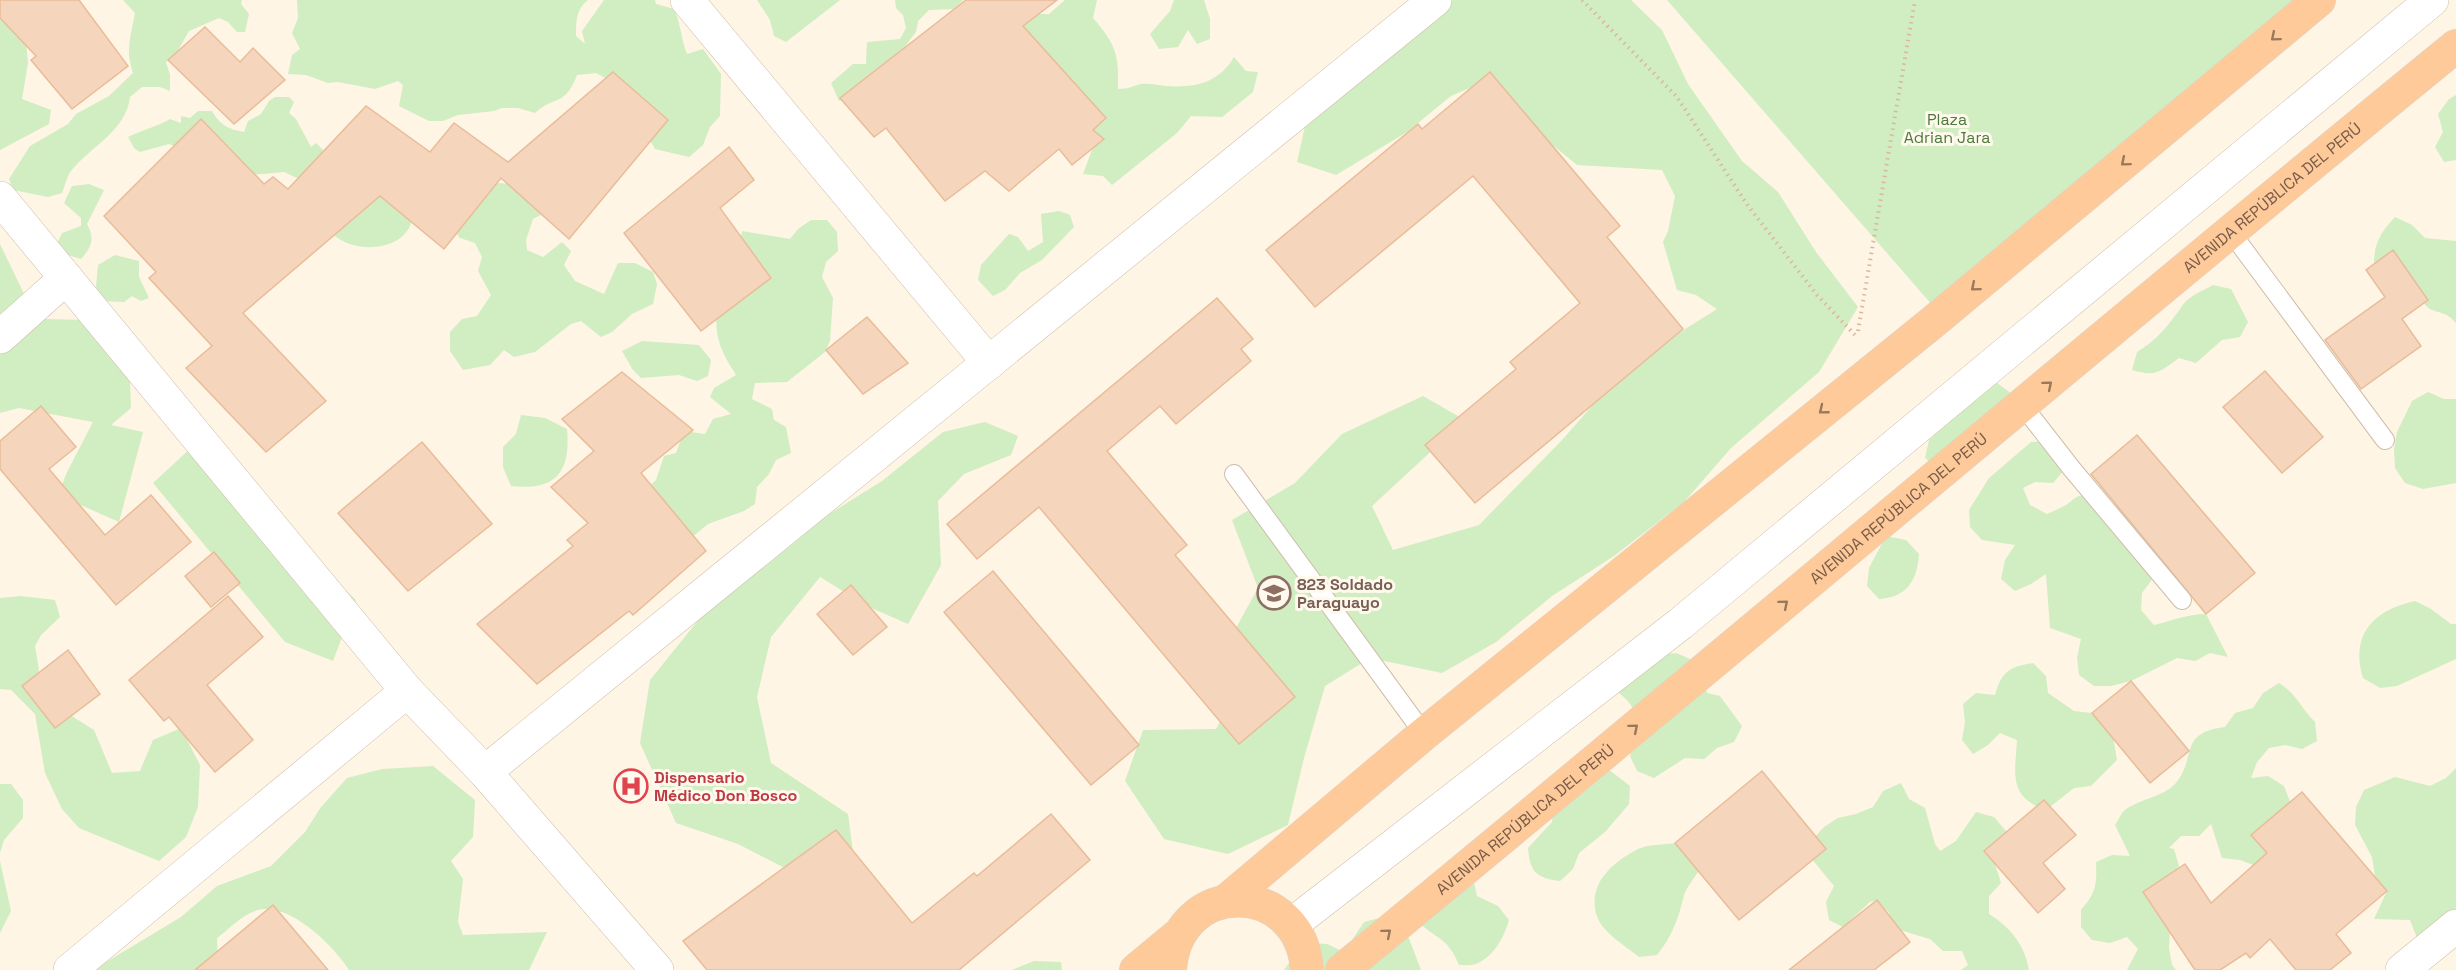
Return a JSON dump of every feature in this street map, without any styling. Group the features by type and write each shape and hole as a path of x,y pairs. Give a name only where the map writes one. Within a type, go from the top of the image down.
{"highway":[{"path":"1227,901 1424,734 1924,328 2319,0"},
{"name":"AVENIDA REPÚBLICA DEL PERÚ","path":"1342,970 2024,406 2230,231 2456,46"},
{"path":"1136,970 1178,936 1190,920 1207,907 1227,901 1247,900 1268,907 1285,918 1298,934 1306,953 1307,970"},
{"path":"1170,970 1171,955 1178,936"}],"street":[{"path":"687,0 989,363"},
{"path":"485,772 1435,0"},
{"path":"1290,925 1680,624 2432,0"},
{"path":"0,198 407,691 485,772 657,970"},
{"path":"0,337 66,278"},
{"path":"70,970 407,691"},
{"path":"2402,970 2451,941"}],"lane":[{"path":"2230,231 2385,440"},
{"path":"2024,406 2072,469 2182,600"},
{"path":"1234,474 1424,734"}],"path":[{"path":"1582,0 1677,97 1746,204 1817,295 1857,337 1915,0"}],"green space":[{"path":"123,0 242,0 241,4 249,14 245,32 237,32 228,22 219,18 189,31 177,52 166,62 170,75 170,91 160,87 142,87 130,97 127,109 115,129 71,171 62,193 48,197 13,190 9,179 30,146 68,124 76,114 109,96 133,73 129,49 135,13"},
{"path":"297,0 588,0 579,12 576,26 576,36 585,44 582,31 604,0 655,0 656,4 674,9 687,54 703,49 721,74 720,116 710,127 703,145 689,157 655,149 618,85 596,73 577,75 564,97 542,107 535,113 518,108 502,108 458,115 443,121 429,121 399,106 403,85 398,81 375,89 338,82 328,83 306,75 288,74 292,55 300,49 292,33 298,18"},
{"path":"757,0 840,0 786,42 774,36 770,20"},
{"path":"895,0 963,0 954,9 929,10 918,21 916,32 903,49 869,78 856,95 839,101 831,83 853,64 866,64 867,42 900,39 906,28 903,15 896,8"},
{"path":"1065,0 1097,0 1093,18 1107,36 1117,58 1118,89 1144,84 1195,85 1213,79 1228,66 1234,57 1246,71 1258,72 1253,92 1222,117 1191,116 1177,133 1112,185 1103,176 1083,174 1093,147 1016,42 1026,14 1049,14"},
{"path":"1174,0 1204,0 1210,19 1210,39 1197,44 1188,30 1178,47 1159,49 1150,34 1170,11"},
{"path":"1448,0 1631,0 1662,30 1688,84 1742,161 1778,192 1816,252 1858,307 1819,372 1731,448 1684,502 1614,556 1552,596 1496,642 1442,673 1370,658 1325,686 1288,825 1228,854 1164,839 1125,781 1143,730 1216,729 1237,692 1237,626 1258,588 1232,520 1295,483 1342,434 1423,396 1465,420 1372,506 1393,550 1479,525 1562,440 1628,365 1717,309 1696,295 1677,290 1663,242 1668,231 1675,196 1662,170 1577,165 1544,138 1495,77 1451,96 1407,132 1336,175 1297,162 1307,117 1416,37"},
{"name":"Plaza Adrian Jara","path":"1667,0 2300,0 1933,306"},
{"path":"0,12 26,41 28,63 22,99 51,110 49,124 0,150"},
{"path":"2456,95 2456,160 2444,162 2435,147 2443,132 2438,114 2449,99"},
{"path":"275,97 289,97 294,102 289,113 296,119 311,147 316,143 324,151 336,155 414,210 410,226 403,236 395,242 374,247 353,245 335,236 317,217 297,178 284,172 251,175 169,144 140,152 134,148 128,137 170,119 181,123 181,116 190,118 198,111 212,111 225,126 244,132 248,121 261,114 269,101"},
{"path":"497,183 515,184 548,211 533,219 526,240 527,250 543,257 562,242 571,251 564,265 575,281 604,294 618,263 635,263 653,272 657,284 653,304 632,314 612,332 601,337 581,321 571,324 535,352 514,357 504,350 490,365 463,370 450,351 450,332 462,319 477,316 491,295 478,271 482,257 475,243 460,238 445,220 471,188"},
{"path":"89,184 104,190 87,224 92,238 88,250 81,259 68,255 57,244 62,233 81,226 81,218 64,203 72,186"},
{"path":"1059,211 1070,215 1074,227 1042,260 1020,273 1005,290 993,296 978,280 981,265 1009,234 1018,237 1028,251 1043,242 1041,214"},
{"path":"2395,217 2412,225 2425,238 2456,241 2456,323 2450,317 2434,311 2424,303 2417,283 2393,280 2374,264 2379,238"},
{"path":"811,220 827,220 837,232 838,251 826,262 822,277 833,298 830,341 825,352 787,382 755,383 752,399 772,409 774,420 786,427 791,453 776,460 769,474 757,487 755,504 744,511 708,524 692,537 643,492 656,480 664,456 676,453 684,431 705,434 713,419 731,414 710,397 714,388 736,375 725,357 717,332 718,302 765,268 758,259 744,255 740,243 742,231 790,239 798,229"},
{"path":"0,244 26,298 45,319 87,320 113,340 130,382 131,408 111,425 143,432 119,522 58,495 67,472 93,422 19,408 0,413"},
{"path":"115,255 139,261 139,277 149,298 141,301 132,296 124,302 100,301 96,286 98,265"},
{"path":"2213,285 2231,289 2248,322 2240,337 2222,340 2196,363 2179,358 2157,372 2146,373 2132,370 2137,352 2162,332 2184,303"},
{"path":"642,341 699,345 711,360 708,376 697,381 679,375 641,378 633,370 622,351"},
{"path":"1997,383 2012,394 1938,468 1925,458 1929,440 1942,427 1956,393"},
{"path":"2428,392 2444,399 2456,399 2456,483 2423,489 2405,483 2395,468 2394,449 2397,432 2412,401"},
{"path":"521,415 545,418 567,429 568,444 563,468 549,482 526,487 511,486 503,467 503,447 516,434"},
{"path":"985,422 1018,436 1011,455 964,474 938,501 941,565 908,624 869,607 820,577 771,637 757,697 771,763 848,814 857,882 806,879 738,844 676,823 640,743 650,680 738,571 882,481 943,432"},
{"path":"2050,441 2064,470 2053,483 2035,482 2023,488 2030,505 2047,514 2077,497 2092,495 2116,506 2138,527 2160,562 2153,578 2142,593 2141,610 2154,625 2186,616 2206,614 2228,657 2210,653 2195,661 2177,658 2131,681 2111,686 2094,686 2079,675 2077,658 2081,639 2050,628 2046,574 2015,591 2001,579 2005,560 2015,545 1982,540 1970,527 1969,510 1989,478 2031,442"},
{"path":"192,447 356,600 333,661 285,642 153,483"},
{"path":"1886,536 1906,540 1919,554 1918,564 1909,586 1897,595 1879,599 1867,586 1869,568"},
{"path":"21,596 55,600 60,617 41,635 35,646 39,670 35,688 59,708 94,730 112,773 140,771 153,740 181,728 200,765 198,807 186,837 159,861 79,828 62,809 45,773 35,714 11,690 0,689 0,598"},
{"path":"2415,601 2431,609 2451,624 2456,624 2456,659 2397,686 2380,688 2363,678 2360,649 2363,637 2368,627 2387,611"},
{"path":"1676,653 1696,663 1704,677 1707,693 1720,696 1742,726 1734,742 1717,748 1704,759 1685,758 1654,778 1637,771 1630,756 1637,721 1636,714 1627,700 1618,692 1658,655"},
{"path":"2033,663 2046,676 2048,693 2074,711 2092,713 2111,725 2117,760 2091,786 2074,788 2046,810 2025,798 2016,783 2017,740 2000,733 1988,745 1973,754 1962,740 1965,722 1963,704 1976,693 1995,695 2004,675 2018,666"},
{"path":"2279,683 2294,696 2315,722 2317,741 2302,749 2285,745 2269,748 2257,762 2251,778 2268,776 2284,786 2291,804 2269,853 2256,866 2240,860 2222,858 2211,824 2199,836 2181,836 2169,848 2174,849 2179,866 2173,883 2169,948 2172,965 2176,970 2127,970 2138,949 2127,937 2110,943 2092,940 2081,927 2081,910 2090,899 2094,888 2096,862 2112,855 2130,856 2115,825 2125,810 2164,792 2175,784 2186,765 2194,741 2200,735 2225,727 2235,713 2253,708 2263,693"},
{"path":"1599,762 1630,786 1629,804 1605,832 1579,853 1573,869 1560,881 1540,876 1530,863 1528,848 1552,822 1553,804"},
{"path":"433,766 475,800 473,837 451,861 463,879 458,922 463,935 547,932 529,970 349,970 332,949 308,927 295,918 268,909 255,911 245,916 217,938 218,970 93,970 181,917 217,886 271,866 305,832 321,807 347,778 382,769"},
{"path":"2456,768 2456,932 2417,938 2410,920 2374,919 2387,891 2375,876 2372,857 2355,825 2356,807 2364,790 2395,777 2430,786 2446,778"},
{"path":"1901,783 1909,799 1925,808 1935,844 1940,851 1956,841 1976,812 1994,817 2006,831 2004,849 1995,864 2001,883 1989,896 1989,914 2010,931 2020,945 2029,970 1961,970 1968,965 1962,951 1943,951 1930,939 1896,929 1889,913 1877,900 1870,902 1843,927 1829,920 1826,902 1834,886 1811,858 1811,841 1824,827 1838,818 1873,807 1883,791"},
{"path":"0,784 11,784 23,800 23,818 4,840 0,853"},
{"path":"1675,843 1694,849 1702,866 1684,895 1673,929 1662,949 1657,955 1639,957 1601,925 1595,907 1598,886 1610,869 1638,849 1651,845"},
{"path":"0,861 11,911 0,933"},
{"path":"1473,878 1477,896 1498,906 1509,920 1501,939 1484,960 1476,964 1459,965 1449,947 1419,923 1413,915"},
{"path":"1383,917 1408,936 1421,970 1284,970 1296,953 1310,943 1327,944 1344,952 1364,922"},
{"path":"1034,961 1061,962 1062,970 1012,970"}],"building":[{"path":"0,0 79,0 128,66 72,109 31,60 36,56 0,18"},
{"path":"966,0 1057,0 1023,26 1106,118 1093,130 1104,139 1072,165 1059,149 1009,191 985,171 945,201 886,128 874,137 840,98"},
{"path":"205,27 240,62 253,48 285,80 234,124 168,60"},
{"path":"613,72 668,120 569,239 501,178 444,249 380,196 243,313 326,401 266,452 186,368 212,346 149,278 156,272 104,216 201,119 264,184 273,177 288,189 366,106 430,152 454,123 508,162"},
{"path":"1490,72 1620,226 1607,237 1683,329 1475,503 1425,445 1516,369 1510,362 1580,303 1473,176 1315,307 1266,250 1418,124 1422,129"},
{"path":"729,147 754,180 720,208 771,278 701,331 624,233"},
{"path":"2393,250 2428,300 2402,319 2421,346 2361,389 2325,340 2385,297 2366,270"},
{"path":"1217,298 1253,339 1241,349 1251,361 1176,424 1160,406 1107,451 1187,545 1175,555 1295,697 1239,744 1039,507 977,559 947,524"},
{"path":"867,317 908,363 863,394 826,350"},
{"path":"2265,371 2323,437 2282,473 2223,407"},
{"path":"622,372 693,430 641,473 706,551 633,615 629,611 537,684 477,624 573,546 567,540 588,523 551,487 594,451 562,419"},
{"path":"41,406 76,447 49,469 105,535 151,495 191,542 116,605 0,469 0,441"},
{"path":"2137,435 2255,573 2206,614 2091,474"},
{"path":"422,442 492,524 408,591 338,513"},
{"path":"214,552 240,583 211,607 185,576"},
{"path":"993,571 1139,745 1091,785 944,612"},
{"path":"851,585 887,627 853,655 817,614"},
{"path":"228,596 263,637 207,685 253,740 215,772 169,717 164,721 129,680"},
{"path":"68,650 100,694 55,728 22,686"},
{"path":"2131,681 2189,751 2150,783 2092,713"},
{"path":"1762,771 1826,849 1739,920 1675,843"},
{"path":"2302,792 2387,891 2336,934 2351,953 2330,970 2296,970 2270,939 2250,958 2246,953 2220,970 2195,970 2143,892 2185,864 2211,903 2267,853 2251,835"},
{"path":"2044,800 2076,835 2043,863 2065,889 2038,913 1984,851"},
{"path":"1051,814 1090,860 959,970 707,970 683,941 836,830 912,923 974,873 977,876"},
{"path":"1877,900 1910,942 1874,970 1789,970"},
{"path":"273,905 328,970 195,970"}],"place":[{"name":"823 Soldado Paraguayo","path":"1274,593"},
{"name":"Dispensario Médico Don Bosco","path":"631,786"}]}
